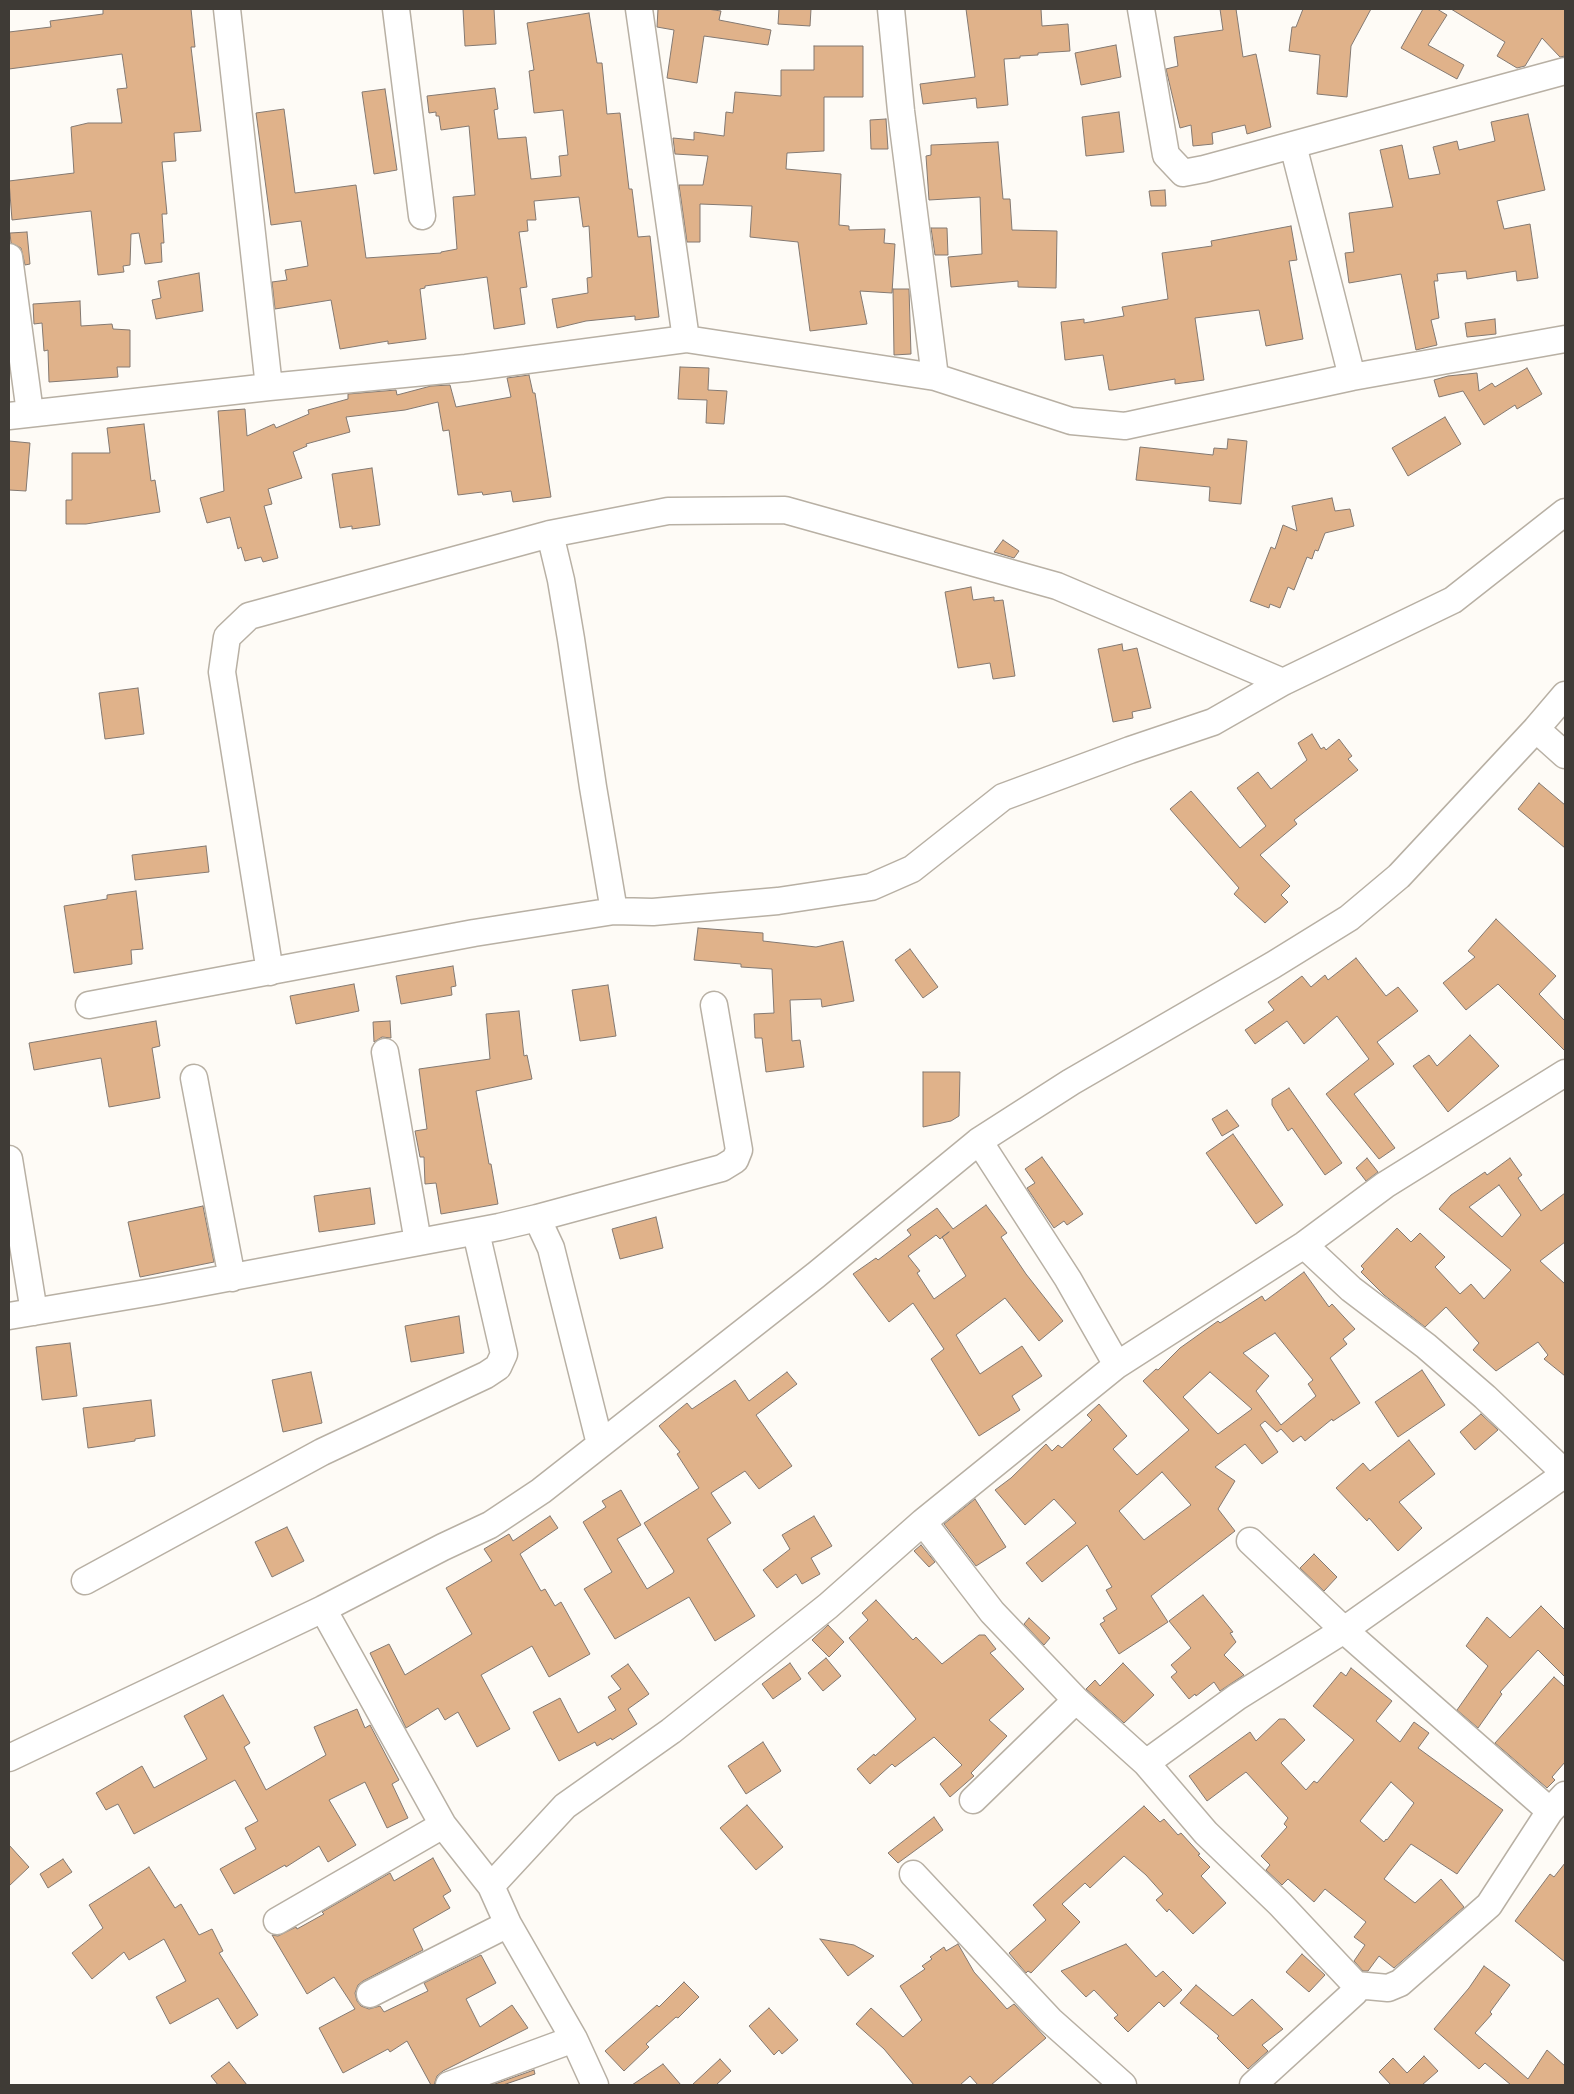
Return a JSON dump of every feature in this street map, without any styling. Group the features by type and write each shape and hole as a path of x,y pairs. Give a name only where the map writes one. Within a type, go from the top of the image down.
{"street":[{"path":"227,9 269,387"},
{"path":"396,9 422,216"},
{"path":"639,9 686,339"},
{"path":"891,9 901,111 935,377"},
{"path":"1141,9 1166,155 1183,173 1204,170 1565,71"},
{"path":"1294,145 1352,377"},
{"path":"9,257 19,415 269,387 466,368 686,339 935,377 1071,421 1125,426 1352,377 1565,338"},
{"path":"270,972 222,672 227,637 249,616 550,534 668,511 785,510 1057,586 1283,682"},
{"path":"89,1005 549,920 614,911 653,912 778,902 871,887 912,869 1003,797 1130,750 1213,722 1283,682 1452,600 1565,512"},
{"path":"550,534 572,639 593,787 614,911"},
{"path":"9,1758 323,1609 490,1525 541,1491 816,1275 979,1141 1071,1082 1273,965 1349,918 1399,876 1536,729 1565,695"},
{"path":"1536,729 1565,755"},
{"path":"9,1316 232,1278 476,1232 537,1218 722,1168 735,1160 739,1150 714,1005"},
{"path":"385,1052 418,1242"},
{"path":"491,1886 565,1806 671,1731 828,1606 923,1522 1117,1365 1304,1245 1385,1184 1565,1073"},
{"path":"194,1078 232,1278"},
{"path":"979,1141 1068,1279 1117,1365"},
{"path":"9,1159 34,1312"},
{"path":"537,1218 551,1248 600,1444"},
{"path":"85,1581 322,1452 486,1376 498,1367 504,1354 476,1232"},
{"path":"1146,1763 1237,1697 1344,1630 1565,1474 1485,1397 1426,1346 1351,1288 1304,1245"},
{"path":"923,1522 992,1612 1076,1700 1146,1763 1206,1832 1280,1904 1356,1985 1388,1988 1400,1983 1489,1905 1558,1803 1344,1630 1250,1541"},
{"path":"323,1609 443,1825 491,1886 508,1924 574,2039 594,2085"},
{"path":"972,1800 1076,1700"},
{"path":"278,1920 443,1825"},
{"path":"913,1874 1050,2020 1123,2085"},
{"path":"370,1994 508,1924"},
{"path":"1253,2085 1354,1992 1356,1985"},
{"path":"450,2085 574,2039"}],"building":[{"path":"103,9 191,9 195,47 191,47 201,131 174,133 176,161 162,162 167,214 162,214 164,243 161,243 162,262 145,264 139,233 131,234 130,265 123,266 124,272 98,275 91,211 12,220 9,181 74,173 71,127 88,123 122,123 117,89 127,88 122,54 9,69 9,32 51,27 50,21 103,14"},
{"path":"463,9 494,9 496,44 465,46"},
{"path":"658,9 707,9 721,11 719,20 771,30 768,45 704,36 697,83 667,78 674,30 657,27"},
{"path":"779,9 811,9 810,26 778,24"},
{"path":"966,9 1041,9 1042,26 1068,24 1070,51 1038,53 1038,55 1004,59 1008,105 977,108 976,98 923,104 920,84 975,77"},
{"path":"1220,9 1236,9 1243,57 1256,54 1271,127 1247,134 1245,125 1212,133 1213,144 1193,146 1191,125 1180,128 1166,69 1178,66 1174,37 1223,30"},
{"path":"1303,9 1371,9 1351,46 1347,97 1317,94 1320,55 1289,51 1292,27 1296,27"},
{"path":"1423,9 1437,9 1447,15 1428,45 1464,65 1457,79 1401,48"},
{"path":"1451,9 1565,9 1565,56 1560,57 1542,38 1525,66 1517,68 1497,56 1505,42"},
{"path":"589,13 597,63 602,63 607,114 620,113 629,189 632,189 638,237 650,236 659,317 635,320 635,316 586,321 557,328 552,299 588,293 587,278 592,277 589,226 583,227 579,197 534,201 536,220 527,220 528,231 519,232 527,287 520,288 525,324 494,329 487,277 425,286 425,288 420,289 426,339 388,344 388,341 340,349 331,300 275,309 272,282 287,280 285,270 308,266 301,221 271,225 256,113 284,109 295,193 356,185 366,258 441,253 457,249 453,197 475,195 469,126 441,130 439,116 436,116 436,112 429,113 427,96 495,88 498,109 494,110 498,139 526,137 531,179 561,176 559,156 568,155 563,110 534,113 529,71 534,70 527,23"},
{"path":"1116,45 1121,77 1081,85 1075,53"},
{"path":"814,46 863,46 863,97 824,97 824,151 787,153 786,169 841,174 839,225 849,226 849,230 885,229 884,243 895,244 892,293 860,291 867,324 810,331 798,242 750,237 752,206 700,204 700,242 687,242 679,185 703,185 708,156 675,154 673,138 694,140 694,132 724,136 726,112 733,113 735,92 781,96 781,70 814,70"},
{"path":"385,89 397,170 374,174 362,92"},
{"path":"1119,112 1124,152 1086,156 1082,117"},
{"path":"1528,114 1545,190 1497,201 1504,229 1530,224 1538,278 1517,281 1516,271 1467,279 1466,271 1437,274 1438,281 1434,281 1439,318 1431,320 1437,345 1416,350 1401,274 1349,283 1345,253 1354,252 1349,213 1393,207 1380,150 1402,145 1409,179 1440,174 1433,147 1457,141 1459,150 1495,141 1491,122"},
{"path":"886,119 888,149 871,149 870,120"},
{"path":"998,142 1003,199 1010,199 1012,230 1057,231 1056,288 1018,287 1018,281 951,287 948,257 982,254 980,197 929,200 926,156 931,155 931,145"},
{"path":"1165,190 1166,206 1151,206 1149,191"},
{"path":"1291,226 1297,260 1289,261 1303,339 1266,346 1259,310 1195,318 1204,380 1175,384 1175,379 1112,390 1109,390 1103,355 1065,360 1061,322 1084,319 1084,323 1124,316 1122,307 1168,299 1162,253 1212,246 1211,241"},
{"path":"931,228 947,228 948,255 935,255"},
{"path":"27,232 30,264 25,265 21,248 11,243 10,233"},
{"path":"199,273 203,311 156,319 152,300 161,298 158,281"},
{"path":"893,289 909,289 911,354 894,355"},
{"path":"80,301 81,326 112,324 113,329 130,330 130,367 117,367 118,377 49,382 48,350 44,351 42,323 34,324 33,304"},
{"path":"1495,319 1496,334 1467,337 1465,323"},
{"path":"680,367 709,368 708,390 727,391 724,424 706,423 707,400 678,399"},
{"path":"1527,368 1542,394 1517,409 1515,405 1484,425 1463,391 1439,397 1434,380 1448,376 1477,373 1479,391 1492,383 1495,387"},
{"path":"529,375 533,393 535,393 551,497 513,502 511,491 483,495 482,492 458,495 449,430 443,431 438,402 405,410 346,417 350,432 306,444 307,446 293,452 302,478 268,489 272,504 264,506 278,558 263,562 261,557 245,561 241,547 238,549 230,517 207,523 200,498 224,491 218,411 245,409 247,436 274,424 276,428 309,414 308,410 348,399 348,394 396,390 397,395 431,386 450,385 456,407 511,397 507,378"},
{"path":"1445,417 1461,444 1408,476 1392,448"},
{"path":"144,424 151,481 155,480 160,512 86,524 66,524 66,500 72,500 72,453 110,453 107,428"},
{"path":"1228,439 1247,441 1241,504 1209,501 1210,487 1136,480 1140,447 1213,455 1214,448 1227,449"},
{"path":"9,441 30,443 26,491 9,490"},
{"path":"372,468 380,525 352,529 352,526 340,528 332,474"},
{"path":"1332,498 1335,511 1350,509 1354,526 1325,533 1318,551 1315,550 1312,559 1307,557 1294,590 1288,587 1280,608 1270,604 1269,608 1250,601 1271,547 1275,549 1283,525 1297,531 1292,506"},
{"path":"1003,540 1019,551 1014,558 994,552"},
{"path":"971,587 973,600 994,597 994,601 1003,600 1015,676 993,679 990,663 958,668 945,592"},
{"path":"1122,644 1123,651 1137,648 1151,708 1132,712 1133,718 1113,722 1098,649"},
{"path":"138,688 144,734 105,739 99,693"},
{"path":"1312,734 1321,749 1324,747 1326,750 1339,739 1352,756 1348,759 1358,770 1294,820 1297,824 1260,855 1290,886 1281,895 1288,902 1265,923 1234,894 1239,888 1170,809 1191,791 1240,848 1266,826 1237,788 1258,772 1271,789 1307,760 1298,743"},
{"path":"1539,783 1565,805 1565,848 1518,809"},
{"path":"206,846 209,872 135,880 132,855"},
{"path":"136,891 143,949 131,950 132,964 74,973 64,906 107,899 107,895"},
{"path":"1496,919 1556,976 1539,994 1565,1021 1565,1051 1498,984 1466,1010 1443,983 1475,957 1468,951"},
{"path":"698,928 763,933 763,941 816,947 843,941 854,1001 822,1007 821,999 790,1000 792,1041 800,1040 804,1067 766,1072 762,1038 755,1038 754,1014 774,1013 772,969 741,967 741,964 694,960"},
{"path":"910,949 938,987 923,998 895,960"},
{"path":"1356,958 1386,996 1398,987 1418,1011 1377,1042 1394,1064 1354,1094 1395,1148 1379,1159 1326,1094 1369,1059 1337,1016 1304,1044 1287,1021 1255,1044 1245,1030 1274,1010 1268,1002 1302,976 1311,987 1325,975 1328,980"},
{"path":"453,966 456,986 451,987 452,995 401,1004 396,976"},
{"path":"354,984 359,1011 296,1024 290,996"},
{"path":"608,985 616,1036 580,1041 572,990"},
{"path":"519,1011 524,1056 527,1055 532,1079 476,1091 498,1204 441,1214 436,1183 425,1184 424,1157 420,1157 415,1131 427,1129 419,1069 490,1059 486,1014"},
{"path":"156,1021 160,1046 152,1048 160,1098 109,1107 101,1058 34,1070 29,1043"},
{"path":"390,1021 391,1038 382,1037 374,1042 373,1022"},
{"path":"1470,1035 1499,1066 1448,1112 1413,1066 1429,1055 1437,1066"},
{"path":"923,1072 960,1072 959,1116 951,1121 923,1127"},
{"path":"1289,1088 1342,1163 1325,1175 1292,1128 1288,1131 1272,1105 1272,1099"},
{"path":"1227,1110 1239,1126 1222,1136 1212,1119"},
{"path":"1233,1134 1283,1205 1256,1224 1206,1153"},
{"path":"1042,1157 1083,1214 1067,1225 1064,1221 1054,1228 1027,1188 1035,1183 1025,1169"},
{"path":"1367,1158 1378,1172 1366,1181 1356,1168"},
{"path":"1510,1158 1522,1175 1518,1178 1541,1211 1565,1193 1565,1242 1540,1261 1565,1284 1565,1376 1544,1359 1548,1355 1538,1342 1496,1371 1473,1350 1479,1343 1446,1307 1425,1327 1384,1295 1361,1272 1364,1269 1361,1266 1397,1228 1411,1242 1420,1233 1445,1257 1435,1267 1460,1294 1471,1284 1484,1299 1511,1270 1439,1209 1451,1195 1485,1172 1487,1175","holes":["1499,1185 1521,1215 1502,1237 1469,1207"]},
{"path":"370,1188 375,1224 319,1232 314,1196"},
{"path":"986,1205 1007,1233 1001,1237 1026,1274 1063,1321 1039,1341 1005,1298 956,1335 980,1374 1022,1346 1042,1376 1012,1396 1020,1410 979,1436 931,1359 944,1349 913,1303 889,1322 853,1274 876,1258 878,1260 911,1235 907,1230 937,1208 953,1229","holes":["936,1235 940,1239 942,1237 966,1276 934,1299 917,1273 920,1271 908,1256"]},
{"path":"203,1206 214,1262 140,1277 128,1222"},
{"path":"656,1217 663,1248 620,1259 612,1229"},
{"path":"1304,1272 1329,1307 1332,1304 1355,1329 1343,1339 1347,1344 1330,1358 1360,1403 1333,1421 1332,1419 1305,1441 1301,1436 1293,1442 1281,1429 1277,1432 1265,1421 1260,1425 1278,1452 1262,1464 1245,1444 1215,1467 1235,1481 1218,1509 1235,1531 1151,1596 1168,1622 1119,1654 1100,1624 1105,1621 1103,1618 1117,1609 1106,1590 1112,1587 1087,1545 1042,1582 1026,1563 1076,1523 1054,1499 1025,1525 995,1490 1011,1478 1046,1444 1052,1451 1058,1445 1062,1448 1092,1420 1087,1415 1099,1404 1127,1436 1113,1449 1137,1475 1189,1430 1143,1381 1156,1369 1158,1370 1180,1348 1218,1321 1220,1323 1262,1296 1265,1301","holes":["1275,1333 1313,1380 1308,1384 1316,1396 1281,1425 1256,1391 1269,1376 1243,1353","1210,1372 1252,1409 1218,1434 1183,1397","1162,1472 1191,1505 1144,1540 1119,1511"]},
{"path":"459,1316 464,1353 411,1362 405,1326"},
{"path":"70,1343 77,1396 42,1400 36,1347"},
{"path":"1422,1370 1445,1405 1398,1437 1375,1402"},
{"path":"311,1372 322,1423 283,1432 272,1380"},
{"path":"787,1372 797,1384 756,1415 792,1466 759,1489 745,1471 711,1493 731,1523 707,1539 755,1616 715,1641 689,1597 615,1639 584,1589 612,1572 583,1522 606,1507 602,1501 621,1490 641,1525 617,1539 647,1589 673,1573 674,1571 644,1523 699,1488 677,1454 680,1452 659,1426 687,1403 692,1409 735,1380 749,1401"},
{"path":"151,1400 155,1436 88,1448 83,1408"},
{"path":"1481,1414 1498,1430 1475,1450 1460,1432"},
{"path":"1409,1440 1435,1474 1399,1502 1422,1528 1398,1551 1369,1518 1367,1521 1336,1488 1363,1463 1370,1471"},
{"path":"975,1499 1006,1547 976,1566 944,1524"},
{"path":"550,1516 558,1528 520,1554 541,1591 545,1589 555,1606 561,1602 590,1654 549,1677 532,1646 481,1675 510,1729 477,1747 458,1712 445,1720 438,1708 406,1728 370,1653 389,1644 405,1675 472,1634 446,1588 492,1561 484,1549 509,1534 513,1541"},
{"path":"814,1516 832,1546 811,1558 820,1574 802,1584 796,1574 777,1588 763,1570 790,1549 782,1535"},
{"path":"287,1527 304,1561 272,1577 255,1542"},
{"path":"921,1545 935,1562 929,1567 914,1551"},
{"path":"1314,1554 1337,1577 1324,1591 1300,1568"},
{"path":"1203,1595 1233,1632 1230,1633 1236,1642 1224,1655 1244,1675 1220,1691 1214,1682 1189,1699 1171,1677 1177,1672 1171,1665 1191,1648 1169,1621"},
{"path":"876,1600 913,1640 916,1637 942,1664 979,1635 985,1635 996,1649 990,1653 1024,1689 989,1720 1007,1736 971,1773 974,1776 950,1797 940,1784 962,1765 934,1737 895,1767 892,1764 870,1784 857,1769 874,1754 875,1756 916,1719 849,1638 868,1620 862,1613"},
{"path":"1541,1606 1565,1630 1565,1677 1538,1650 1500,1692 1502,1694 1478,1728 1457,1710 1488,1666 1466,1646 1487,1617 1510,1638"},
{"path":"1029,1618 1050,1638 1044,1645 1024,1624"},
{"path":"828,1625 844,1642 829,1657 812,1640"},
{"path":"826,1658 841,1676 823,1691 808,1673"},
{"path":"790,1663 801,1679 773,1699 762,1684"},
{"path":"1123,1663 1154,1695 1124,1723 1086,1689 1095,1680 1100,1686"},
{"path":"628,1664 649,1694 628,1709 637,1724 612,1740 611,1738 597,1746 595,1742 559,1761 533,1712 560,1698 578,1733 616,1710 608,1697 621,1689 611,1676"},
{"path":"1351,1668 1392,1701 1376,1721 1400,1742 1414,1722 1429,1733 1418,1748 1503,1810 1457,1874 1411,1844 1384,1879 1415,1903 1441,1879 1464,1907 1394,1968 1379,1956 1368,1971 1363,1971 1354,1961 1365,1945 1354,1937 1366,1922 1325,1889 1314,1902 1288,1879 1282,1885 1266,1870 1270,1865 1261,1856 1287,1827 1284,1824 1288,1818 1246,1772 1207,1801 1189,1776 1250,1732 1256,1741 1279,1719 1285,1719 1305,1740 1281,1763 1306,1790 1314,1781 1317,1783 1354,1740 1313,1706 1341,1672 1346,1676","holes":["1391,1782 1414,1803 1384,1842 1360,1821"]},
{"path":"1554,1677 1565,1687 1565,1762 1552,1777 1555,1780 1547,1788 1495,1743"},
{"path":"223,1695 250,1743 244,1747 266,1790 326,1755 314,1727 357,1709 365,1728 370,1725 399,1780 392,1784 408,1818 387,1828 365,1782 329,1800 356,1845 328,1862 319,1846 286,1867 285,1865 234,1894 220,1869 256,1849 245,1828 258,1821 235,1780 134,1834 118,1804 106,1810 96,1793 142,1766 154,1788 207,1759 184,1716"},
{"path":"763,1742 781,1771 746,1794 728,1766"},
{"path":"747,1805 783,1847 756,1870 720,1828"},
{"path":"1144,1806 1160,1822 1164,1819 1178,1835 1181,1833 1200,1854 1198,1855 1210,1867 1201,1876 1226,1903 1193,1934 1169,1909 1167,1912 1156,1900 1163,1894 1146,1875 1124,1856 1090,1888 1085,1883 1062,1904 1080,1922 1031,1973 1028,1971 1026,1973 1009,1953 1046,1920 1033,1905"},
{"path":"934,1817 943,1830 898,1863 888,1853"},
{"path":"9,1845 29,1867 9,1886"},
{"path":"433,1858 451,1891 443,1896 450,1908 413,1929 423,1950 363,1981 358,1985 355,1993 357,2001 361,2006 369,2009 380,2006 384,2012 428,1991 424,1983 481,1955 496,1983 466,1999 480,2027 512,2005 528,2028 443,2071 437,2076 434,2085 431,2085 407,2041 390,2052 388,2049 343,2073 319,2028 355,2009 334,1977 307,1994 272,1935 278,1936 296,1927 297,1929 324,1914 322,1912 390,1873 394,1881"},
{"path":"63,1859 72,1872 48,1888 40,1874"},
{"path":"1565,1863 1565,1962 1515,1921 1550,1874 1554,1877"},
{"path":"149,1867 175,1908 181,1904 199,1935 212,1929 223,1951 219,1953 258,2015 237,2029 218,1998 170,2024 156,1997 186,1981 164,1939 129,1960 124,1952 92,1979 72,1953 103,1928 89,1905"},
{"path":"820,1939 854,1945 874,1956 848,1976"},
{"path":"958,1944 974,1972 1007,2009 1014,2004 1046,2038 991,2085 978,2085 970,2076 960,2085 914,2085 884,2049 856,2024 871,2008 903,2037 922,2020 900,1986 925,1969 922,1966 932,1959 930,1957 944,1947 946,1951"},
{"path":"1126,1944 1156,1977 1163,1971 1182,1990 1164,2007 1159,2002 1128,2032 1114,2018 1118,2015 1094,1990 1086,1997 1061,1971"},
{"path":"1302,1954 1325,1975 1309,1992 1286,1972"},
{"path":"1484,1966 1510,1985 1490,2012 1492,2014 1475,2033 1528,2079 1547,2050 1565,2066 1565,2085 1511,2085 1485,2063 1479,2069 1434,2029 1469,1988"},
{"path":"684,1982 699,1997 678,2018 676,2017 646,2044 649,2047 624,2071 605,2051 657,2005 659,2007"},
{"path":"1196,1985 1233,2016 1252,1999 1283,2029 1262,2045 1268,2051 1248,2069 1217,2038 1219,2036 1180,2003"},
{"path":"769,2008 798,2040 782,2054 779,2050 774,2055 749,2026"},
{"path":"1424,2056 1438,2071 1422,2085 1391,2085 1379,2072 1393,2058 1407,2073"},
{"path":"720,2059 731,2071 716,2085 692,2085"},
{"path":"229,2062 247,2085 218,2085 211,2076"},
{"path":"663,2064 681,2085 632,2085"},
{"path":"534,2070 535,2074 503,2085 492,2085"}]}
